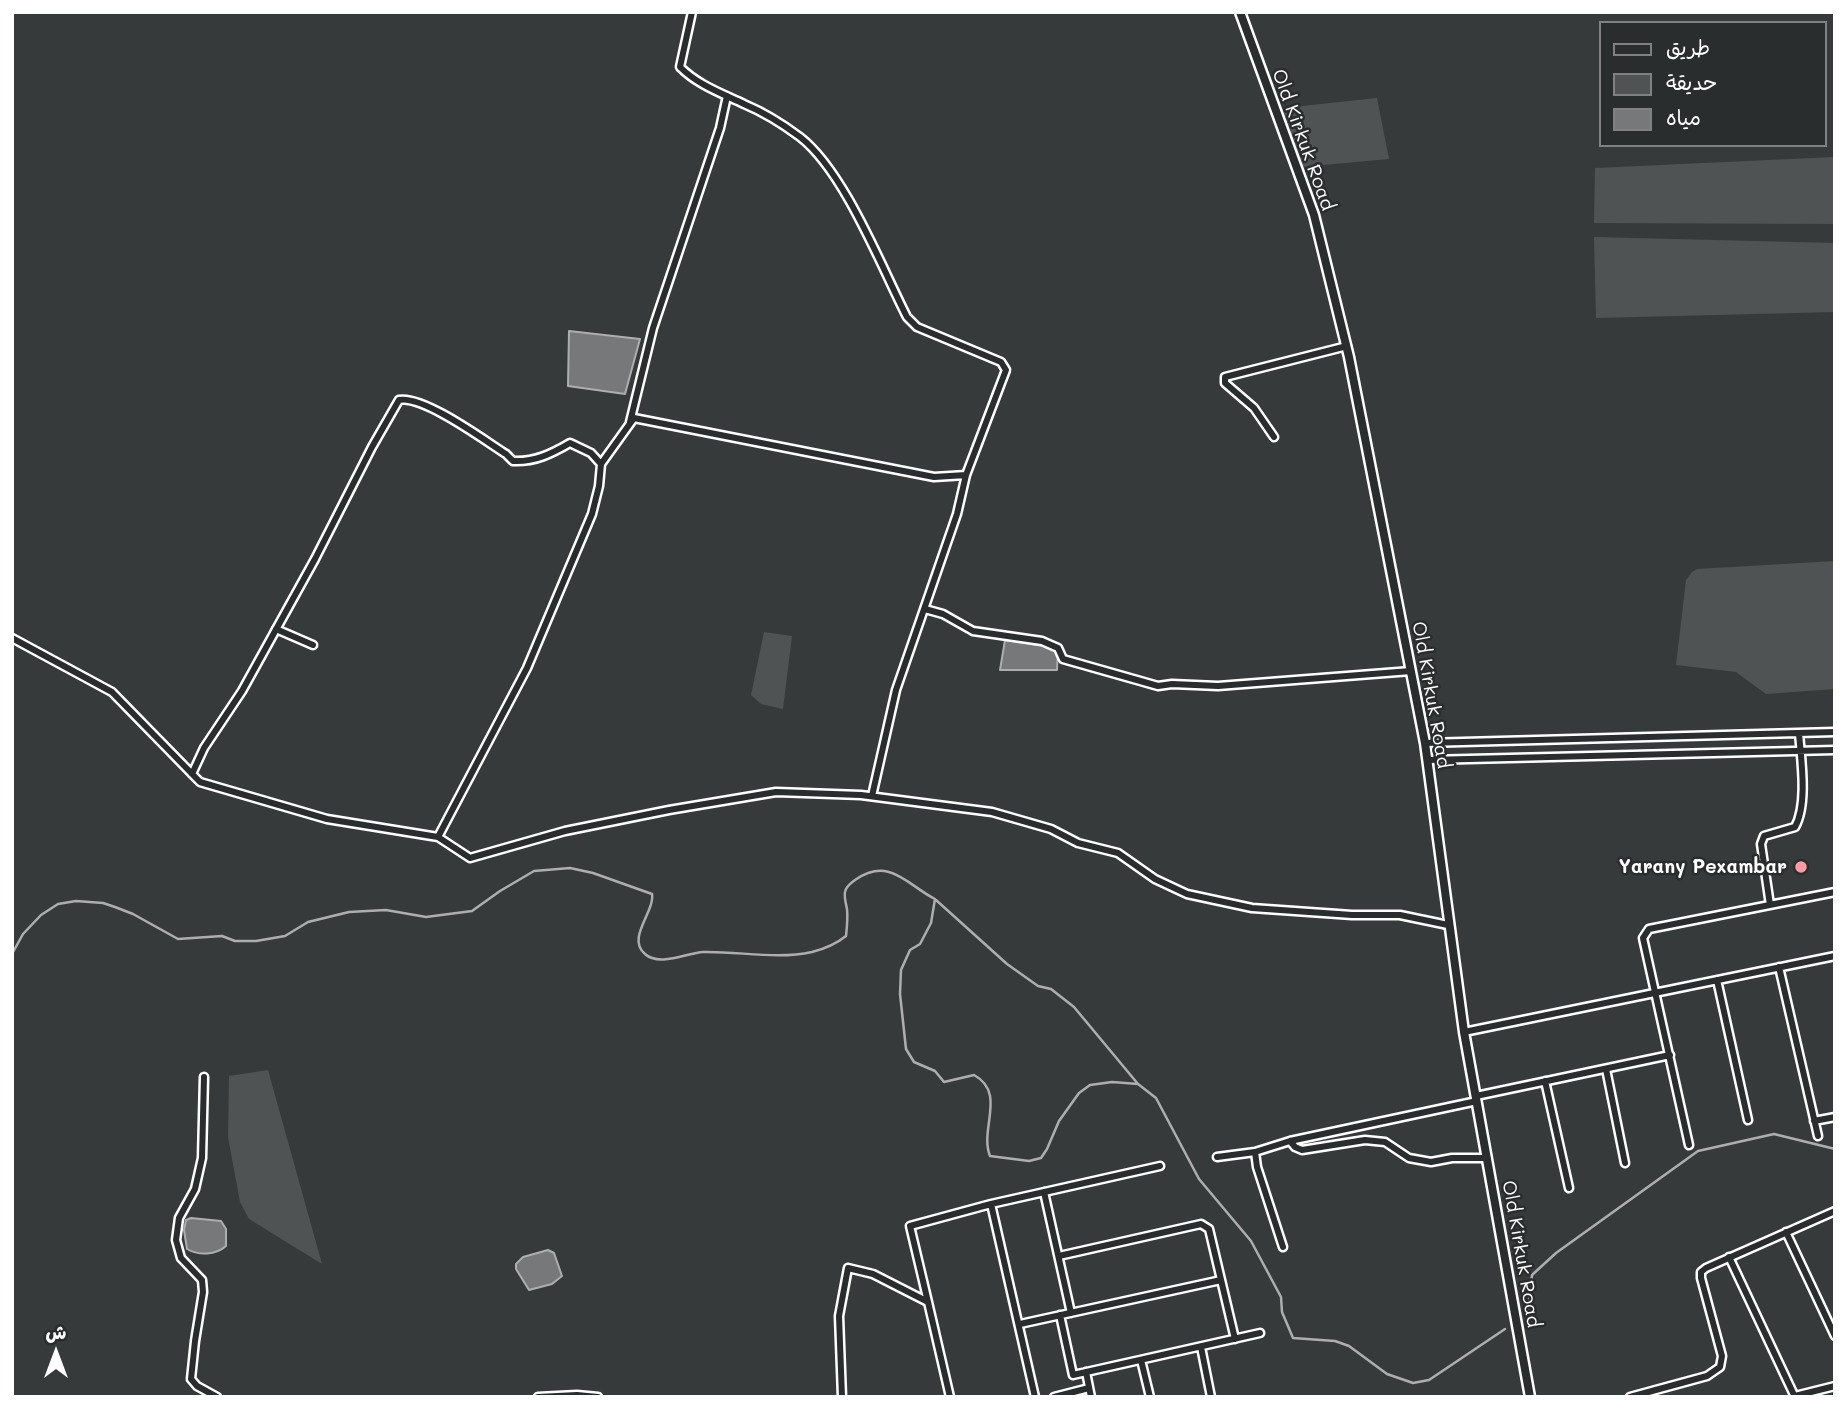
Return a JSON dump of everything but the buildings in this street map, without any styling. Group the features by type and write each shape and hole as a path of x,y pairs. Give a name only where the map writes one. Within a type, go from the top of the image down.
{"street":[{"path":"692,12 680,67 693,80 748,105 800,137 824,161 850,204 907,317 917,327 1001,362 1006,370 966,475 957,514 896,690 872,796"},
{"name":"Old Kirkuk Road","path":"1240,12 1314,215 1346,346 1428,760 1464,1032 1530,1397"},
{"path":"629,425 653,328 720,128 727,96"},
{"path":"1274,437 1254,408 1225,383 1225,377 1346,346"},
{"path":"192,774 204,748 242,691 399,400 408,399 424,404 506,454 513,461 527,462 547,456 569,443 591,453 601,464"},
{"path":"438,837 527,668 592,514 601,464 634,418 934,477 966,475"},
{"path":"925,609 943,614 972,631 1042,641 1058,648 1063,659 1158,686 1218,686 1411,671"},
{"path":"276,629 313,645"},
{"path":"12,638 112,692 200,782 327,819 438,837 471,858 565,831 776,792 872,796 992,811 1051,828 1079,843 1118,853 1155,879 1187,894 1252,908 1352,915 1400,915 1448,925"},
{"path":"1425,743 1835,732"},
{"path":"1770,905 1761,844 1764,836 1795,827 1800,818 1800,733"},
{"path":"1428,760 1835,750"},
{"path":"1689,1146 1643,937 1648,929 1835,892"},
{"path":"1464,1032 1835,956"},
{"path":"1779,967 1818,1136"},
{"path":"1717,980 1748,1120"},
{"path":"1217,1157 1255,1153 1290,1141 1670,1055"},
{"path":"1606,1069 1625,1163"},
{"path":"204,1077 205,1120 201,1165 195,1189 178,1218 176,1240 181,1258 202,1280 203,1292 191,1379 197,1386 217,1397"},
{"path":"1545,1082 1569,1188"},
{"path":"1814,1121 1835,1116"},
{"path":"1290,1141 1302,1150 1365,1140 1385,1142 1409,1158 1431,1162 1452,1158 1487,1158"},
{"path":"1255,1153 1283,1247"},
{"path":"950,1397 910,1226 991,1204 1160,1166"},
{"path":"1044,1192 1071,1313"},
{"path":"991,1204 1035,1397"},
{"path":"1630,1397 1707,1377 1720,1367 1722,1356 1701,1272 1835,1211"},
{"path":"1059,1256 1201,1224 1209,1229 1235,1339"},
{"path":"1786,1232 1835,1336"},
{"path":"1729,1257 1795,1397 1835,1387"},
{"path":"842,1397 839,1316 848,1268 873,1274 928,1302"},
{"path":"1020,1324 1221,1280"},
{"path":"1060,1315 1073,1375 1260,1333"},
{"path":"1200,1346 1211,1397"},
{"path":"1141,1360 1150,1397"},
{"path":"1086,1372 1091,1397"},
{"path":"1054,1397 1089,1388"},
{"path":"538,1397 598,1397"}],"green space":[{"path":"1377,98 1389,159 1301,167 1283,108"},
{"path":"1835,157 1835,224 1594,223 1595,168"},
{"path":"1594,237 1835,243 1835,312 1596,318"},
{"path":"1835,561 1835,689 1766,694 1736,672 1676,665 1686,580 1692,572 1697,569"},
{"path":"764,632 792,636 783,709 761,704 751,695"},
{"path":"268,1070 322,1264 249,1219 240,1202 228,1137 229,1076"}],"water":[{"path":"569,331 640,339 625,394 568,386"},
{"path":"1005,640 1058,648 1057,670 1000,670"},
{"path":"191,1218 221,1221 226,1229 226,1246 207,1254 187,1249 184,1230 186,1220"},
{"path":"548,1250 554,1253 562,1276 552,1284 529,1290 516,1269 516,1264 523,1257"}],"waterway":[{"path":"12,954 23,934 41,915 58,904 76,901 103,903 115,907 178,939 222,936 235,941 256,941 285,936 308,922 349,912 386,910 426,917 472,911 534,871 570,868 593,873 652,894 650,909 638,940 640,948 651,958 665,959 703,952 798,954 825,948 846,936 846,888 867,873 888,872 898,875 935,899 931,923 920,944 910,950 901,970 900,994 906,1049 914,1062 935,1071 944,1082 974,1075 984,1083 991,1101 987,1134 990,1156 1029,1161 1041,1158 1059,1121 1079,1093 1090,1085 1112,1082 1138,1084 1156,1098 1199,1179 1251,1241 1281,1297 1282,1312 1293,1338 1335,1341 1349,1346 1387,1374 1413,1383 1429,1380 1505,1329"},
{"path":"936,900 1007,964 1038,986 1051,989 1074,1007 1138,1084"},
{"path":"1528,1312 1532,1275 1556,1253 1698,1151 1774,1134 1835,1149"}],"place":[{"name":"Yarany Pexambar","path":"1801,867"}]}
